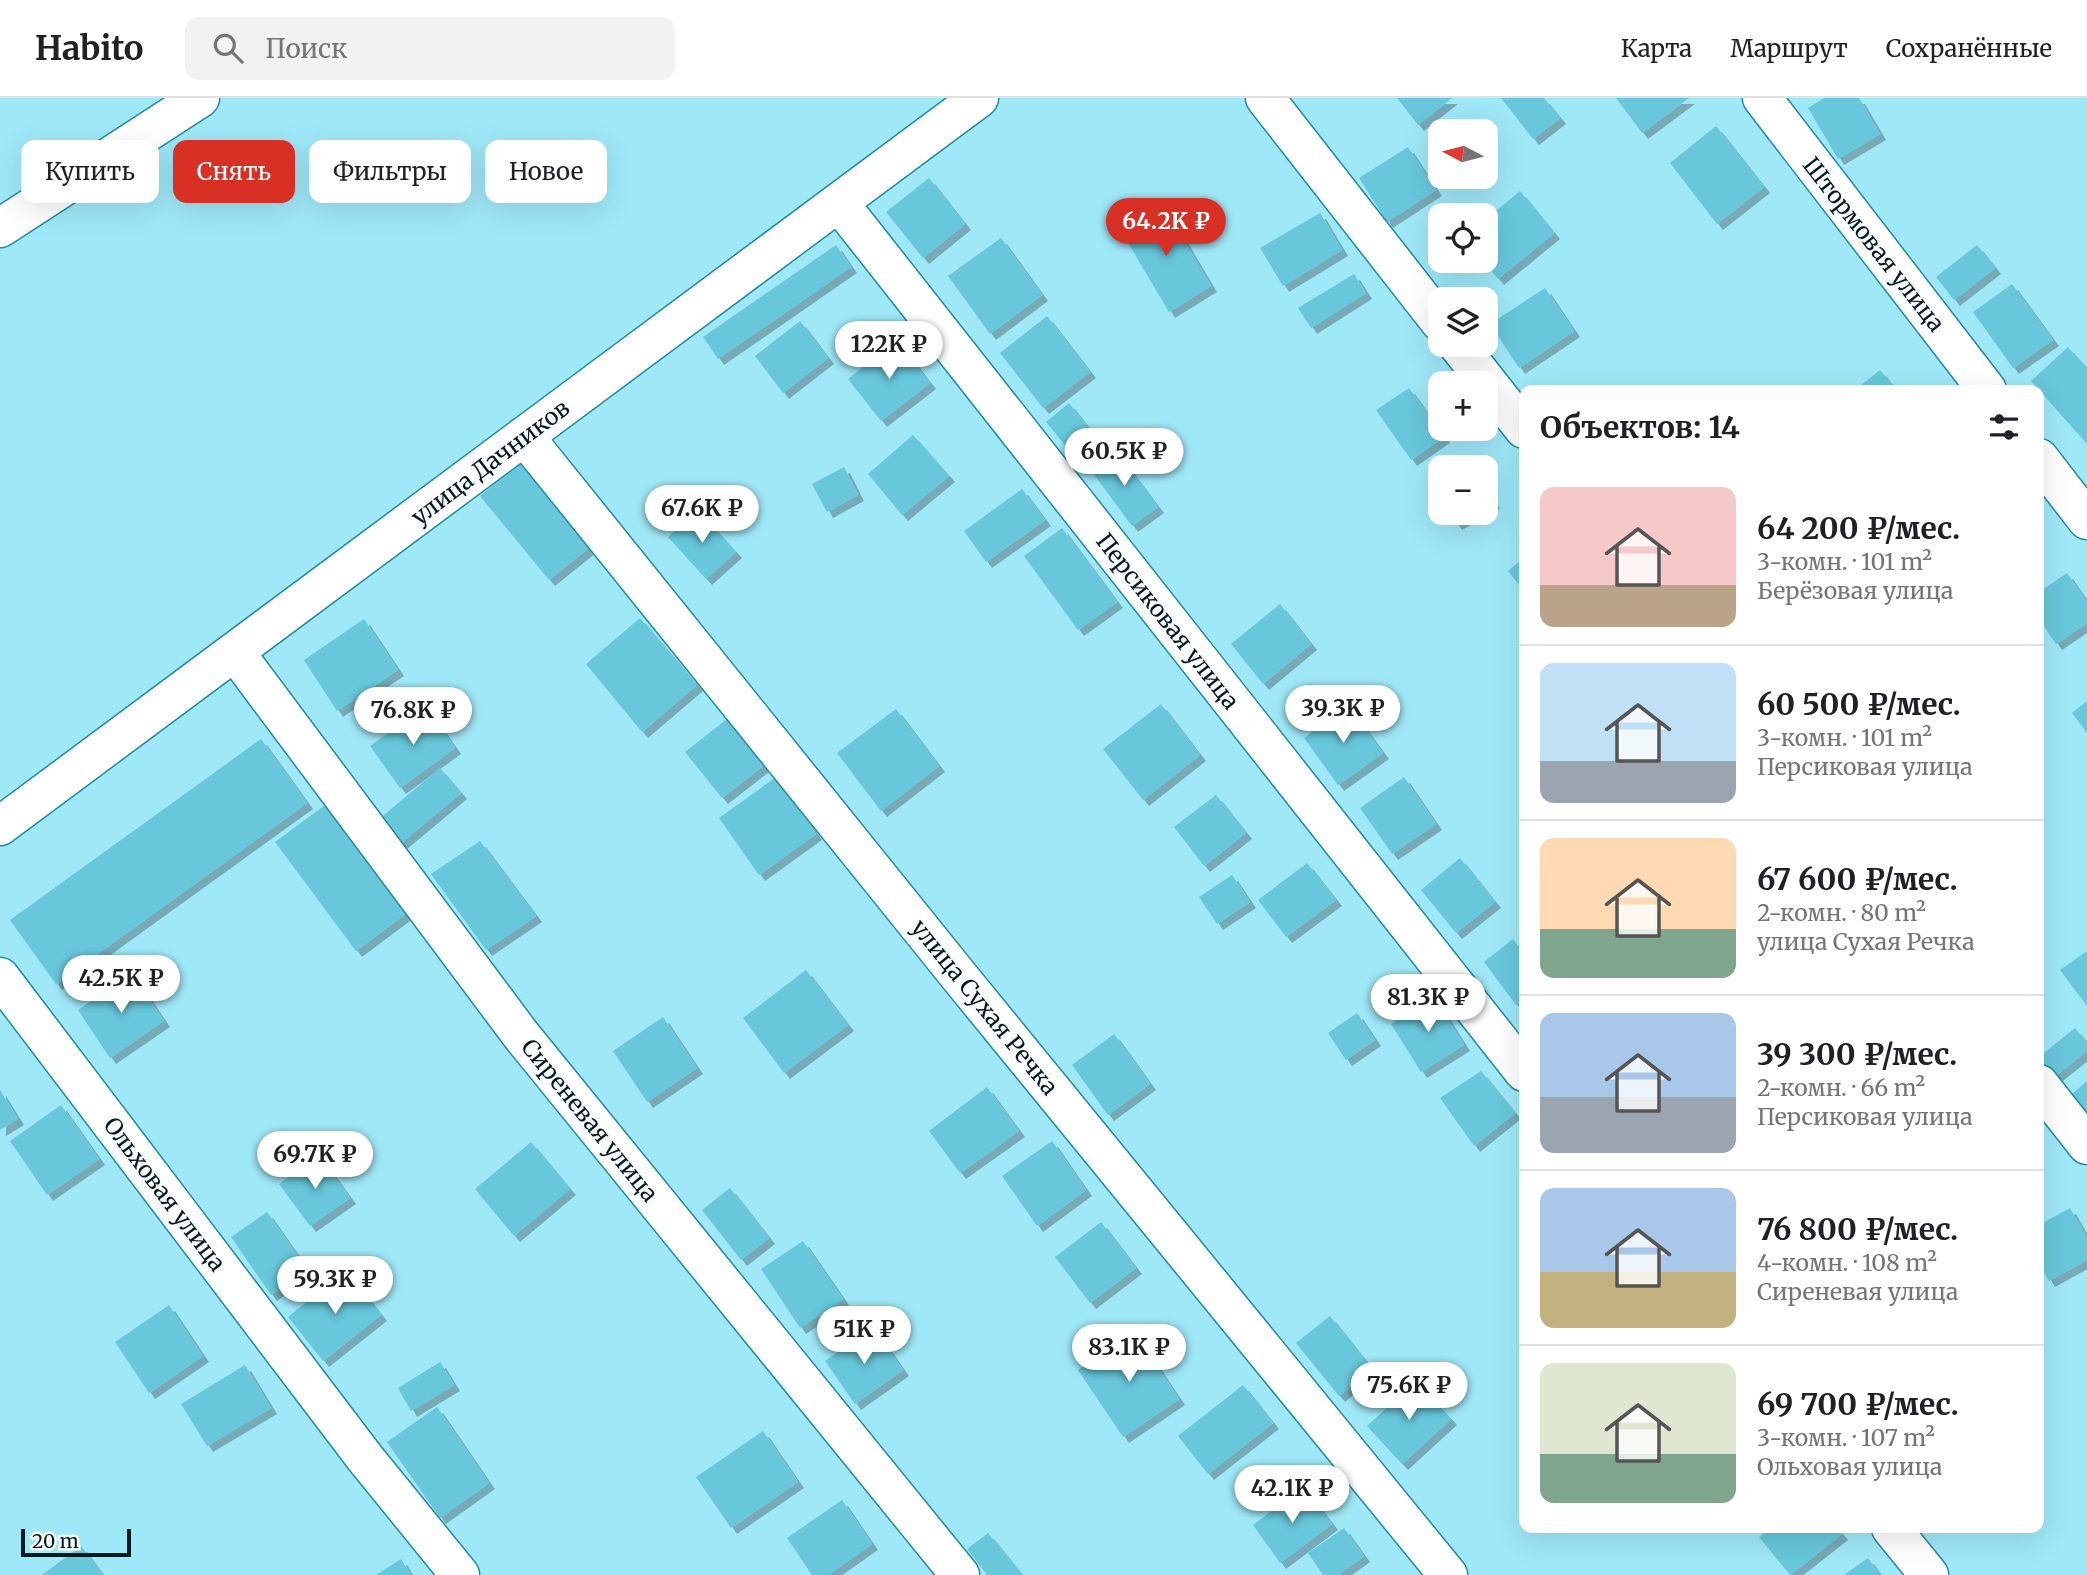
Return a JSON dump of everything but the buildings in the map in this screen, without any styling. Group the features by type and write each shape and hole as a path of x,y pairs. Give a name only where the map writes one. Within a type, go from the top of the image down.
{"street":[{"path":"0,228 200,98"},
{"name":"улица Дачников","path":"0,826 979,98"},
{"path":"1265,98 1428,307"},
{"name":"Штормовая улица","path":"1762,98 1983,385"},
{"name":"Персиковая улица","path":"839,203 1519,1066"},
{"path":"1467,357 1519,423"},
{"name":"улица Сухая Речка","path":"524,436 958,975 1448,1575"},
{"path":"2044,464 2087,520"},
{"name":"Сиреневая улица","path":"235,652 521,1035 960,1575"},
{"name":"Ольховая улица","path":"0,977 357,1447 460,1575"},
{"path":"2044,1090 2087,1145"},
{"path":"1895,1533 1929,1575"}]}
